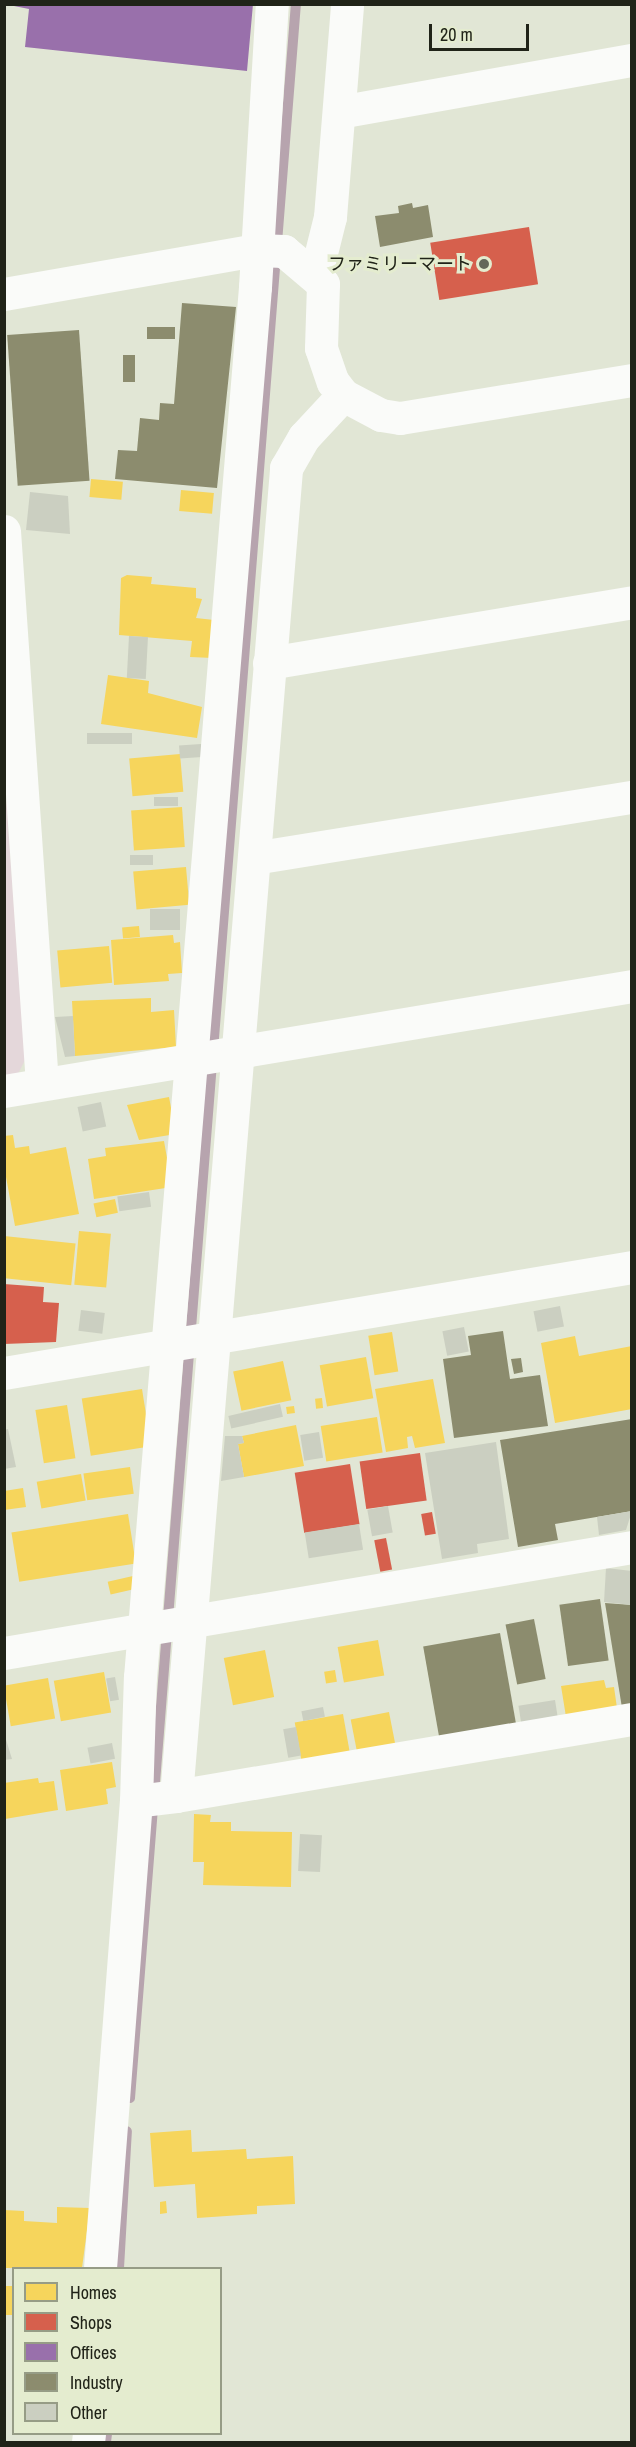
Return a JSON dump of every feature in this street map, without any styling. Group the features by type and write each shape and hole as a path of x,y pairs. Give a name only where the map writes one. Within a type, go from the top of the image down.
{"street":[{"path":"100,2267 156,1799 212,1057 268,250 272,4"},
{"path":"316,273 330,216 347,4"},
{"path":"339,112 632,60"},
{"path":"4,294 268,250 316,273 323,284 324,363 343,395 381,415 400,418 632,380"},
{"path":"156,1799 212,1057 254,858 285,468 304,437 343,395"},
{"path":"4,531 8,633 42,1084"},
{"path":"269,663 632,602"},
{"path":"254,858 632,797"},
{"path":"4,1091 632,986"},
{"path":"4,1373 632,1267"},
{"path":"4,1653 632,1547"},
{"path":"156,1799 632,1719"}],"shaded area":[{"path":"4,767 25,1060 16,1078 4,1080"}],"building: Homes":[{"path":"91,479 123,482 121,500 89,497"},
{"path":"181,490 214,493 212,514 179,511"},
{"path":"127,575 152,577 151,584 196,588 196,598 202,599 196,618 214,620 213,658 190,657 192,641 119,635 121,578"},
{"path":"108,675 149,681 148,693 202,707 197,738 101,724"},
{"path":"180,754 183,792 133,796 129,758"},
{"path":"182,807 185,847 134,850 131,811"},
{"path":"186,867 189,905 137,909 133,872"},
{"path":"139,926 140,937 123,938 122,927"},
{"path":"173,935 174,943 180,942 182,973 168,974 169,981 114,985 111,940"},
{"path":"109,946 112,983 60,987 57,951"},
{"path":"151,998 151,1012 174,1010 176,1047 75,1056 72,1001"},
{"path":"169,1097 176,1134 139,1140 127,1105"},
{"path":"13,1135 15,1148 29,1146 30,1154 66,1147 79,1214 15,1226 4,1166 4,1136"},
{"path":"164,1141 172,1187 94,1199 88,1159 106,1156 105,1148"},
{"path":"115,1199 118,1213 96,1217 93,1204"},
{"path":"79,1231 111,1234 106,1288 74,1285"},
{"path":"4,1236 76,1244 71,1285 4,1278"},
{"path":"392,1332 398,1372 375,1375 368,1336"},
{"path":"575,1336 579,1356 632,1346 632,1409 555,1423 541,1343"},
{"path":"366,1357 373,1398 327,1407 320,1365"},
{"path":"283,1361 291,1400 241,1411 233,1372"},
{"path":"433,1379 445,1443 415,1448 412,1436 407,1437 408,1448 386,1452 375,1389"},
{"path":"142,1389 151,1446 91,1456 82,1399"},
{"path":"322,1398 323,1408 316,1409 315,1399"},
{"path":"67,1405 75,1458 44,1463 35,1410"},
{"path":"294,1406 295,1413 287,1414 286,1407"},
{"path":"377,1417 383,1453 326,1461 321,1426"},
{"path":"296,1425 304,1466 244,1477 238,1444 244,1443 242,1436"},
{"path":"130,1467 134,1494 87,1500 83,1474"},
{"path":"81,1474 86,1501 41,1508 37,1482"},
{"path":"23,1488 26,1507 4,1510 4,1491"},
{"path":"128,1514 136,1563 19,1582 11,1532"},
{"path":"133,1576 136,1589 111,1595 108,1582"},
{"path":"378,1640 384,1675 344,1683 338,1647"},
{"path":"265,1650 274,1697 233,1705 224,1658"},
{"path":"335,1670 337,1682 326,1684 324,1672"},
{"path":"104,1672 111,1712 61,1721 54,1681"},
{"path":"48,1678 55,1718 11,1726 4,1686"},
{"path":"604,1680 606,1688 614,1687 618,1715 567,1723 561,1686"},
{"path":"389,1712 396,1749 358,1757 351,1719"},
{"path":"343,1714 350,1754 302,1763 295,1723"},
{"path":"112,1762 116,1787 106,1789 108,1804 66,1811 60,1770"},
{"path":"38,1778 39,1783 54,1781 58,1810 5,1819 4,1783"},
{"path":"194,1814 211,1815 210,1822 231,1822 231,1831 292,1832 291,1887 203,1885 204,1862 193,1862"},
{"path":"191,2130 192,2152 246,2149 247,2159 293,2156 295,2204 257,2206 257,2214 197,2218 195,2184 154,2187 150,2133"},
{"path":"166,2201 167,2213 160,2214 160,2202"},
{"path":"57,2207 90,2208 82,2267 4,2268 4,2210 24,2211 24,2221 57,2223"},
{"path":"4,2286 12,2286 12,2315 4,2315"}],"building: Shops":[{"name":"ファミリーマート","path":"529,227 538,284 439,300 430,243"},
{"path":"4,1284 44,1287 43,1302 59,1303 56,1342 4,1344"},
{"path":"420,1453 427,1501 366,1509 360,1461"},
{"path":"350,1464 360,1524 304,1533 295,1473"},
{"path":"432,1512 436,1534 425,1536 421,1514"},
{"path":"386,1538 392,1569 380,1572 374,1540"}],"building: Offices":[{"path":"4,4 253,4 247,71 25,47 29,9"}],"building: Industry":[{"path":"412,203 413,208 428,205 433,237 380,247 375,216 399,213 398,206"},
{"path":"182,303 236,307 217,488 115,479 118,450 137,451 140,418 159,420 160,403 174,404"},
{"path":"147,327 175,327 175,339 147,339"},
{"path":"79,330 90,481 18,486 7,335"},
{"path":"123,355 135,355 135,382 123,382"},
{"path":"503,1331 510,1379 540,1375 548,1426 454,1438 443,1359 471,1355 468,1336"},
{"path":"521,1358 523,1372 514,1374 511,1359"},
{"path":"632,1419 632,1511 555,1524 558,1540 518,1547 500,1440"},
{"path":"600,1599 609,1660 568,1666 559,1605"},
{"path":"605,1603 632,1605 632,1713 623,1714"},
{"path":"534,1619 546,1679 517,1684 506,1625"},
{"path":"500,1633 517,1731 441,1745 423,1647"}],"building: Other":[{"path":"30,492 68,496 70,534 26,530"},
{"path":"129,636 148,637 146,679 127,678"},
{"path":"87,733 132,733 132,744 87,744"},
{"path":"201,744 202,757 180,759 179,746"},
{"path":"154,797 178,797 178,806 154,806"},
{"path":"130,855 153,855 153,865 130,865"},
{"path":"150,909 180,909 180,930 150,930"},
{"path":"73,1016 75,1056 65,1057 55,1017"},
{"path":"101,1102 106,1126 83,1131 78,1107"},
{"path":"149,1192 151,1207 119,1211 117,1196"},
{"path":"560,1306 564,1327 538,1332 533,1311"},
{"path":"81,1310 105,1313 102,1334 78,1331"},
{"path":"464,1327 469,1352 447,1356 442,1331"},
{"path":"280,1404 283,1417 231,1429 228,1416"},
{"path":"8,1429 16,1467 4,1469 4,1430"},
{"path":"319,1432 323,1458 304,1461 300,1435"},
{"path":"225,1436 242,1436 244,1443 238,1444 244,1477 221,1481"},
{"path":"496,1442 509,1539 477,1544 478,1553 442,1559 425,1453"},
{"path":"388,1506 393,1533 372,1536 367,1510"},
{"path":"632,1511 626,1530 599,1535 597,1517"},
{"path":"359,1524 363,1550 309,1558 305,1533"},
{"path":"606,1568 632,1571 632,1605 604,1602"},
{"path":"115,1677 119,1700 110,1701 106,1679"},
{"path":"555,1700 559,1724 522,1729 518,1706"},
{"path":"323,1707 325,1717 303,1721 301,1711"},
{"path":"296,1727 301,1756 288,1758 283,1729"},
{"path":"4,1733 12,1759 4,1760"},
{"path":"112,1743 115,1759 91,1763 87,1748"},
{"path":"300,1834 322,1835 320,1872 298,1871"}],"waterway":[{"path":"130,2098 296,4"},
{"path":"119,2267 127,2131"},
{"path":"106,2442 107,2435"}],"place":[{"name":"ファミリーマート","path":"484,264"}]}
